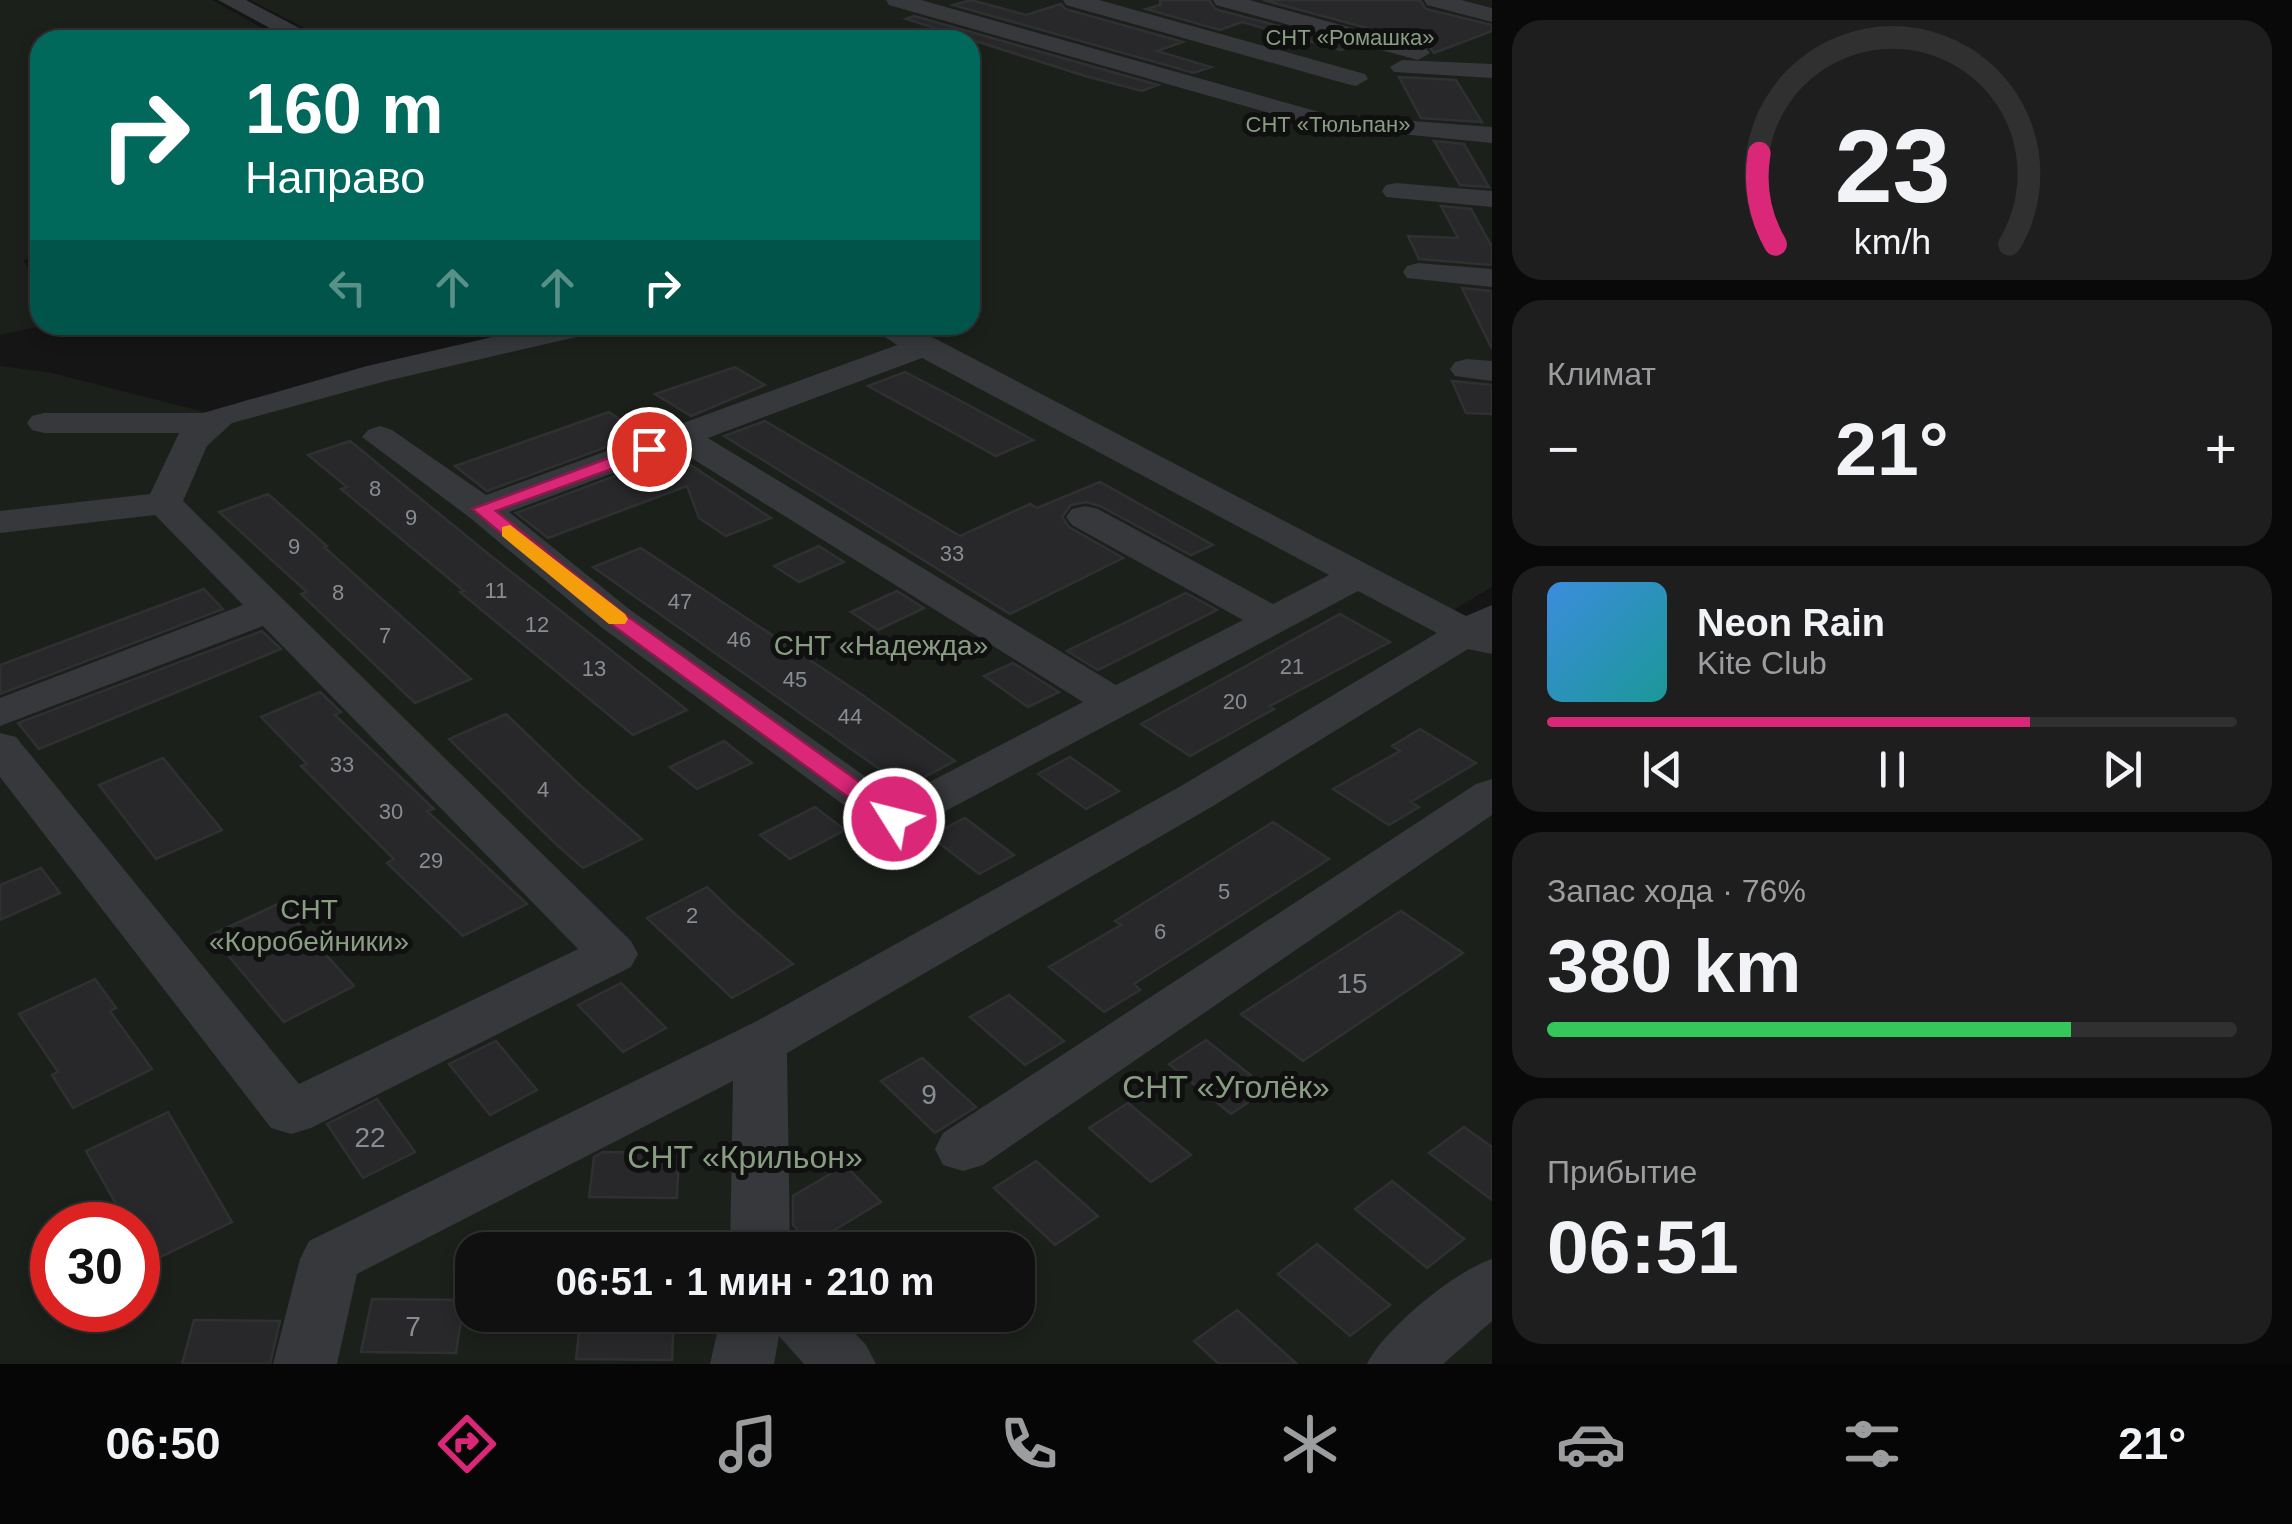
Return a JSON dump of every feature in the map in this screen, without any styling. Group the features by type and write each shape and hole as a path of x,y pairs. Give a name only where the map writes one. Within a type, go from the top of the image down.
{"street":[{"path":"229,0 290,30"},
{"path":"897,0 1310,116"},
{"path":"1074,0 1356,79"},
{"path":"1224,0 1410,60 1492,71"},
{"path":"1435,0 1492,15"},
{"path":"1400,128 1492,135"},
{"path":"1396,191 1492,199"},
{"path":"1418,272 1492,278"},
{"path":"164,503 191,440 220,416 379,373 544,335"},
{"path":"903,335 1362,574 1484,632"},
{"path":"482,509 925,346"},
{"path":"44,423 212,423"},
{"path":"682,436 1113,702"},
{"path":"380,437 482,509 616,618 894,819 1362,574"},
{"path":"0,522 164,503"},
{"path":"0,747 291,1112 613,954 164,503"},
{"path":"1085,518 1273,620"},
{"path":"0,713 270,609"},
{"path":"305,1364 330,1259 760,1043 1484,632"},
{"path":"964,1149 1492,794"},
{"path":"760,1043 760,1232"},
{"path":"1400,1364 1492,1284"},
{"path":"742,1364 749,1332"},
{"path":"814,1332 844,1364"}],"green space":[{"path":"0,0 212,0 265,30 30,30 30,259 23,260 30,270 30,328 0,335"},
{"path":"250,0 1492,0 1492,587 1450,612 922,335 980,335 980,30 308,30"},
{"path":"544,335 902,335 1468,632 1492,618 1492,1364 0,1364 0,366 52,373 220,416"}],"building":[{"path":"971,0 1026,15 1061,4 1065,9 1183,42 1157,51 1211,67 1194,73 953,5"},
{"path":"1160,0 1209,0 1215,9 1353,46 1341,50 1242,22 1220,30 1146,9 1160,5"},
{"path":"1263,0 1420,0 1426,9 1492,25 1492,31 1434,53 1427,44"},
{"path":"914,16 964,30 941,30 906,19"},
{"path":"980,35 1158,85 1142,91 980,43"},
{"path":"1399,77 1456,80 1482,122 1421,118"},
{"path":"1434,141 1464,144 1489,187 1460,185"},
{"path":"1441,206 1471,209 1492,247 1492,265 1419,259 1408,236 1458,238"},
{"path":"1462,288 1492,291 1492,349"},
{"path":"735,367 765,385 691,416 655,394"},
{"path":"905,372 1033,440 996,456 868,386"},
{"path":"1452,381 1492,385 1492,414 1466,413"},
{"path":"609,412 642,434 487,491 455,466"},
{"path":"765,421 960,536 1030,504 1037,508 1100,482 1213,545 1191,555 1100,506 1086,502 1071,505 1062,517 1069,527 1123,558 1010,614 724,436"},
{"path":"350,441 687,710 633,735 460,592 464,591 341,489 347,487 308,455"},
{"path":"674,454 771,518 726,536 699,518 687,486 548,538 516,513"},
{"path":"268,494 471,679 415,703 301,594 307,592 219,512"},
{"path":"819,546 844,562 799,582 774,566"},
{"path":"641,548 955,761 905,787 593,567"},
{"path":"204,589 223,609 0,694 0,665"},
{"path":"897,591 924,608 878,630 851,612"},
{"path":"1186,593 1217,610 1098,670 1067,651"},
{"path":"1340,614 1390,642 1270,706 1274,709 1190,756 1141,724"},
{"path":"262,631 281,649 39,749 18,723"},
{"path":"1013,663 1059,692 1028,707 984,676"},
{"path":"320,692 341,712 335,715 434,809 427,811 527,904 463,936 387,863 394,859 301,766 307,764 261,717"},
{"path":"506,714 642,839 583,868 449,739"},
{"path":"1420,729 1476,763 1411,802 1419,807 1389,825 1333,789 1400,751 1392,746"},
{"path":"724,741 752,763 697,789 670,767"},
{"path":"1070,757 1119,791 1086,809 1038,774"},
{"path":"163,758 222,830 156,859 99,785"},
{"path":"815,807 845,830 790,859 760,835"},
{"path":"965,818 1014,855 979,874 930,836"},
{"path":"1273,822 1329,859 1134,984 1140,990 1104,1012 1049,967 1121,925 1115,921"},
{"path":"41,868 60,893 0,920 0,885"},
{"path":"707,887 793,964 732,998 647,918"},
{"path":"280,903 354,986 284,1022 211,935"},
{"path":"1401,911 1463,953 1303,1061 1241,1014"},
{"path":"95,979 116,1008 110,1011 152,1069 73,1108 52,1075 58,1072 19,1014"},
{"path":"621,983 666,1028 623,1052 578,1005"},
{"path":"1009,995 1064,1041 1025,1065 970,1017"},
{"path":"1206,1040 1268,1089 1231,1114 1169,1064"},
{"path":"496,1041 537,1090 490,1115 449,1064"},
{"path":"922,1058 976,1107 935,1133 881,1081"},
{"path":"377,1099 415,1152 363,1178 327,1124"},
{"path":"1128,1103 1191,1155 1151,1182 1089,1128"},
{"path":"168,1112 232,1222 160,1257 160,1202 115,1202 86,1151"},
{"path":"1464,1127 1492,1147 1492,1200 1429,1153"},
{"path":"603,1152 679,1153 677,1198 589,1197 594,1157"},
{"path":"1036,1161 1098,1216 1055,1245 994,1188"},
{"path":"845,1165 881,1202 831,1232 800,1232 793,1225 793,1196"},
{"path":"1392,1181 1464,1239 1427,1268 1355,1209"},
{"path":"1317,1244 1390,1305 1350,1336 1278,1274"},
{"path":"372,1299 455,1300 455,1332 459,1332 456,1353 361,1352"},
{"path":"1237,1310 1297,1364 1219,1364 1194,1341"},
{"path":"194,1320 280,1321 270,1364 182,1364"},
{"path":"579,1332 673,1332 672,1360 576,1359"}],"slow traffic":[{"path":"510,531 617,619"}],"route":[{"path":"649,449 482,509 616,618 894,819"}],"park label":[{"name":"СНТ «Ромашка»","path":"1350,37"},
{"name":"СНТ «Тюльпан»","path":"1328,124"},
{"name":"СНТ «Надежда»","path":"881,645"},
{"name":"СНТ «Коробейники»","path":"309,925"},
{"name":"СНТ «Уголёк»","path":"1226,1087"},
{"name":"СНТ «Крильон»","path":"745,1157"}]}
